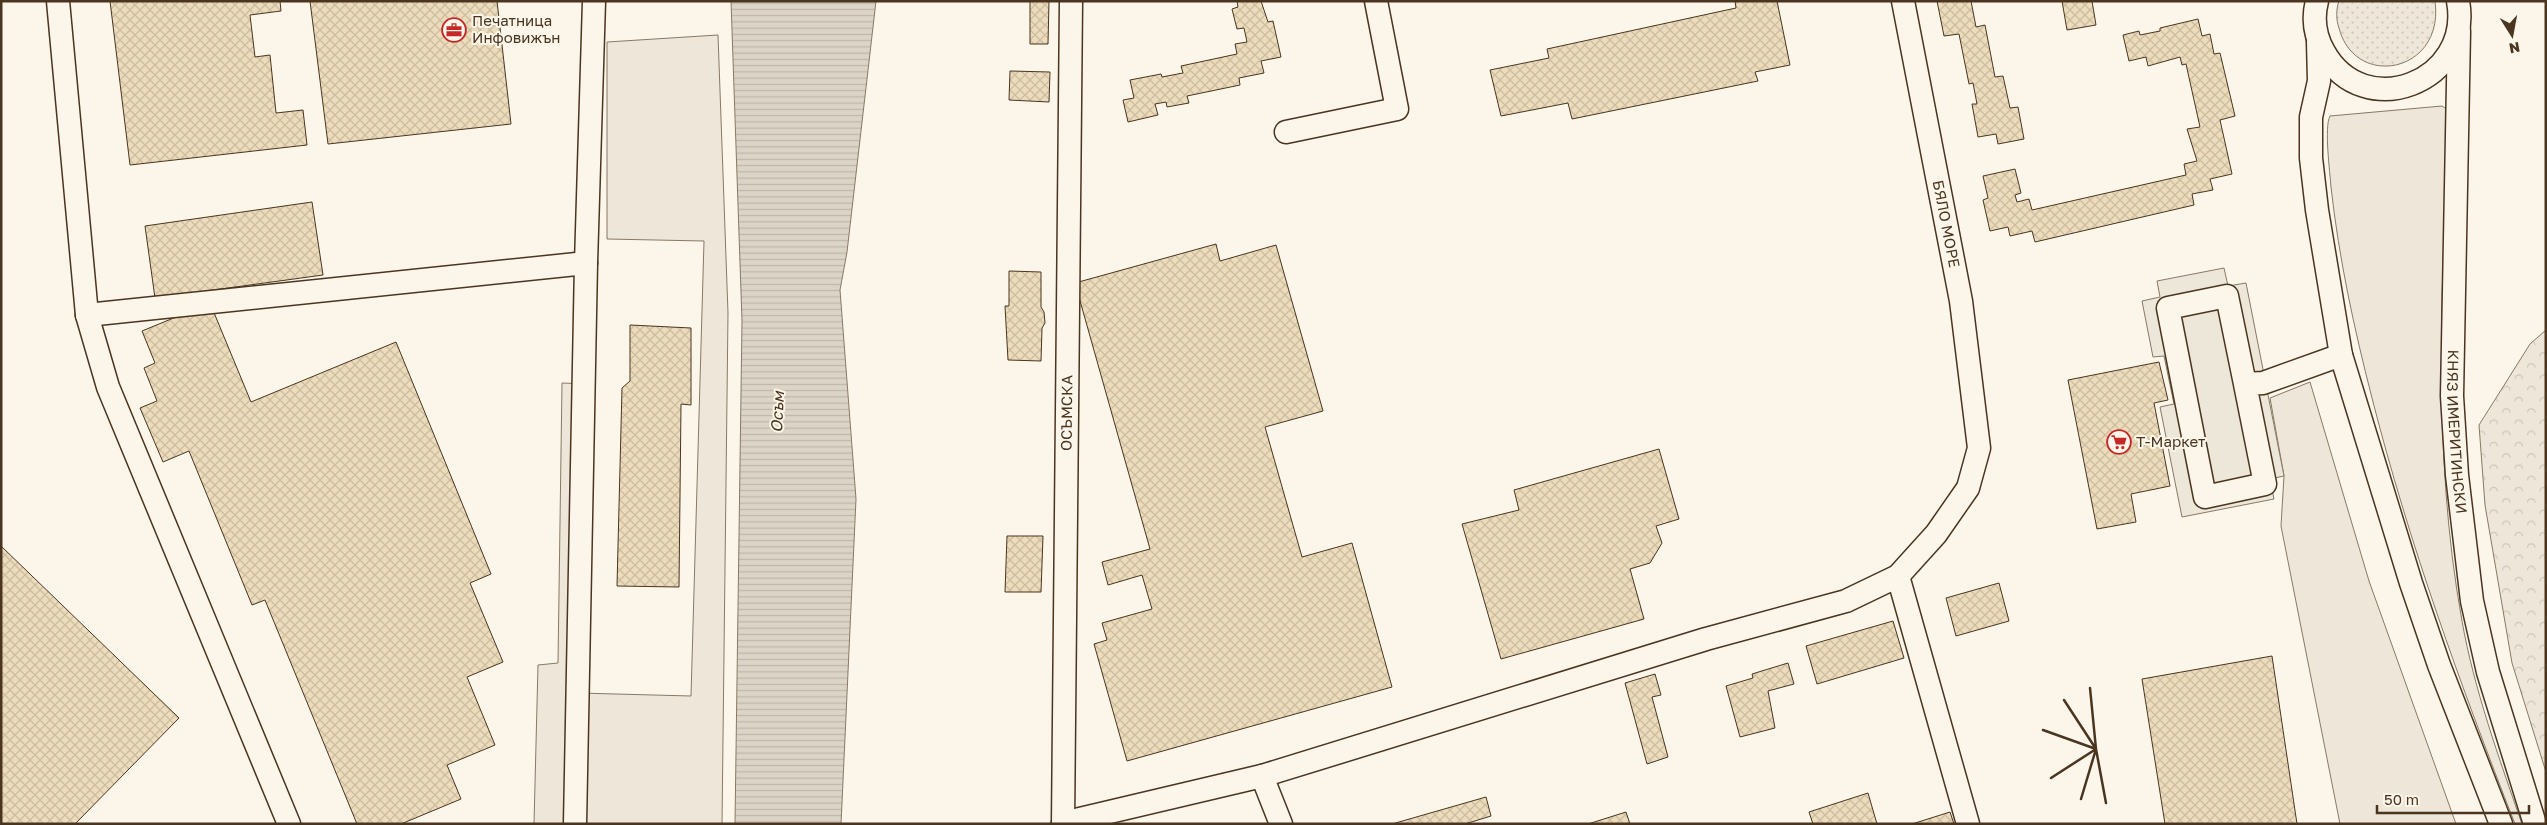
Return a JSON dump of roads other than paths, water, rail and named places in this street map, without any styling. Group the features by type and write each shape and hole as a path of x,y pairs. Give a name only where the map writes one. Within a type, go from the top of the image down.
{"street":[{"path":"58,1 87,315 108,387 289,824"},
{"path":"575,824 586,263 594,1"},
{"name":"ОСЪМСКА","path":"1062,824 1071,1"},
{"path":"1286,132 1397,109 1376,1"},
{"name":"БЯЛО МОРЕ","path":"1898,576 1936,534 1968,488 1979,448 1961,301 1902,1"},
{"path":"2313,14 2329,61 2346,77 2366,86 2388,89 2410,86 2430,75 2443,63 2453,48 2460,12"},
{"name":"КНЯЗ ИМЕРИТИНСКИ","path":"2460,12 2452,396 2456,475 2472,601 2488,672 2535,824"},
{"path":"2313,14 2319,81 2311,117 2311,158 2317,210 2341,355 2417,601 2439,665 2501,824"},
{"path":"87,315 586,263"},
{"path":"2227,296 2245,384 2265,484 2205,497 2168,308 2227,296"},
{"path":"2245,384 2263,383 2341,355"},
{"path":"1062,824 1262,776 1706,639 1846,601 1898,576 1968,824"},
{"path":"1262,776 1281,824"}],"water":[{"name":"Осъм","path":"731,1 876,1 847,252 840,290 856,499 841,824 735,824 742,321"}],"place":[{"name":"Печатница Инфовижън","path":"454,30"},
{"name":"Т-Маркет","path":"2119,442"}]}
